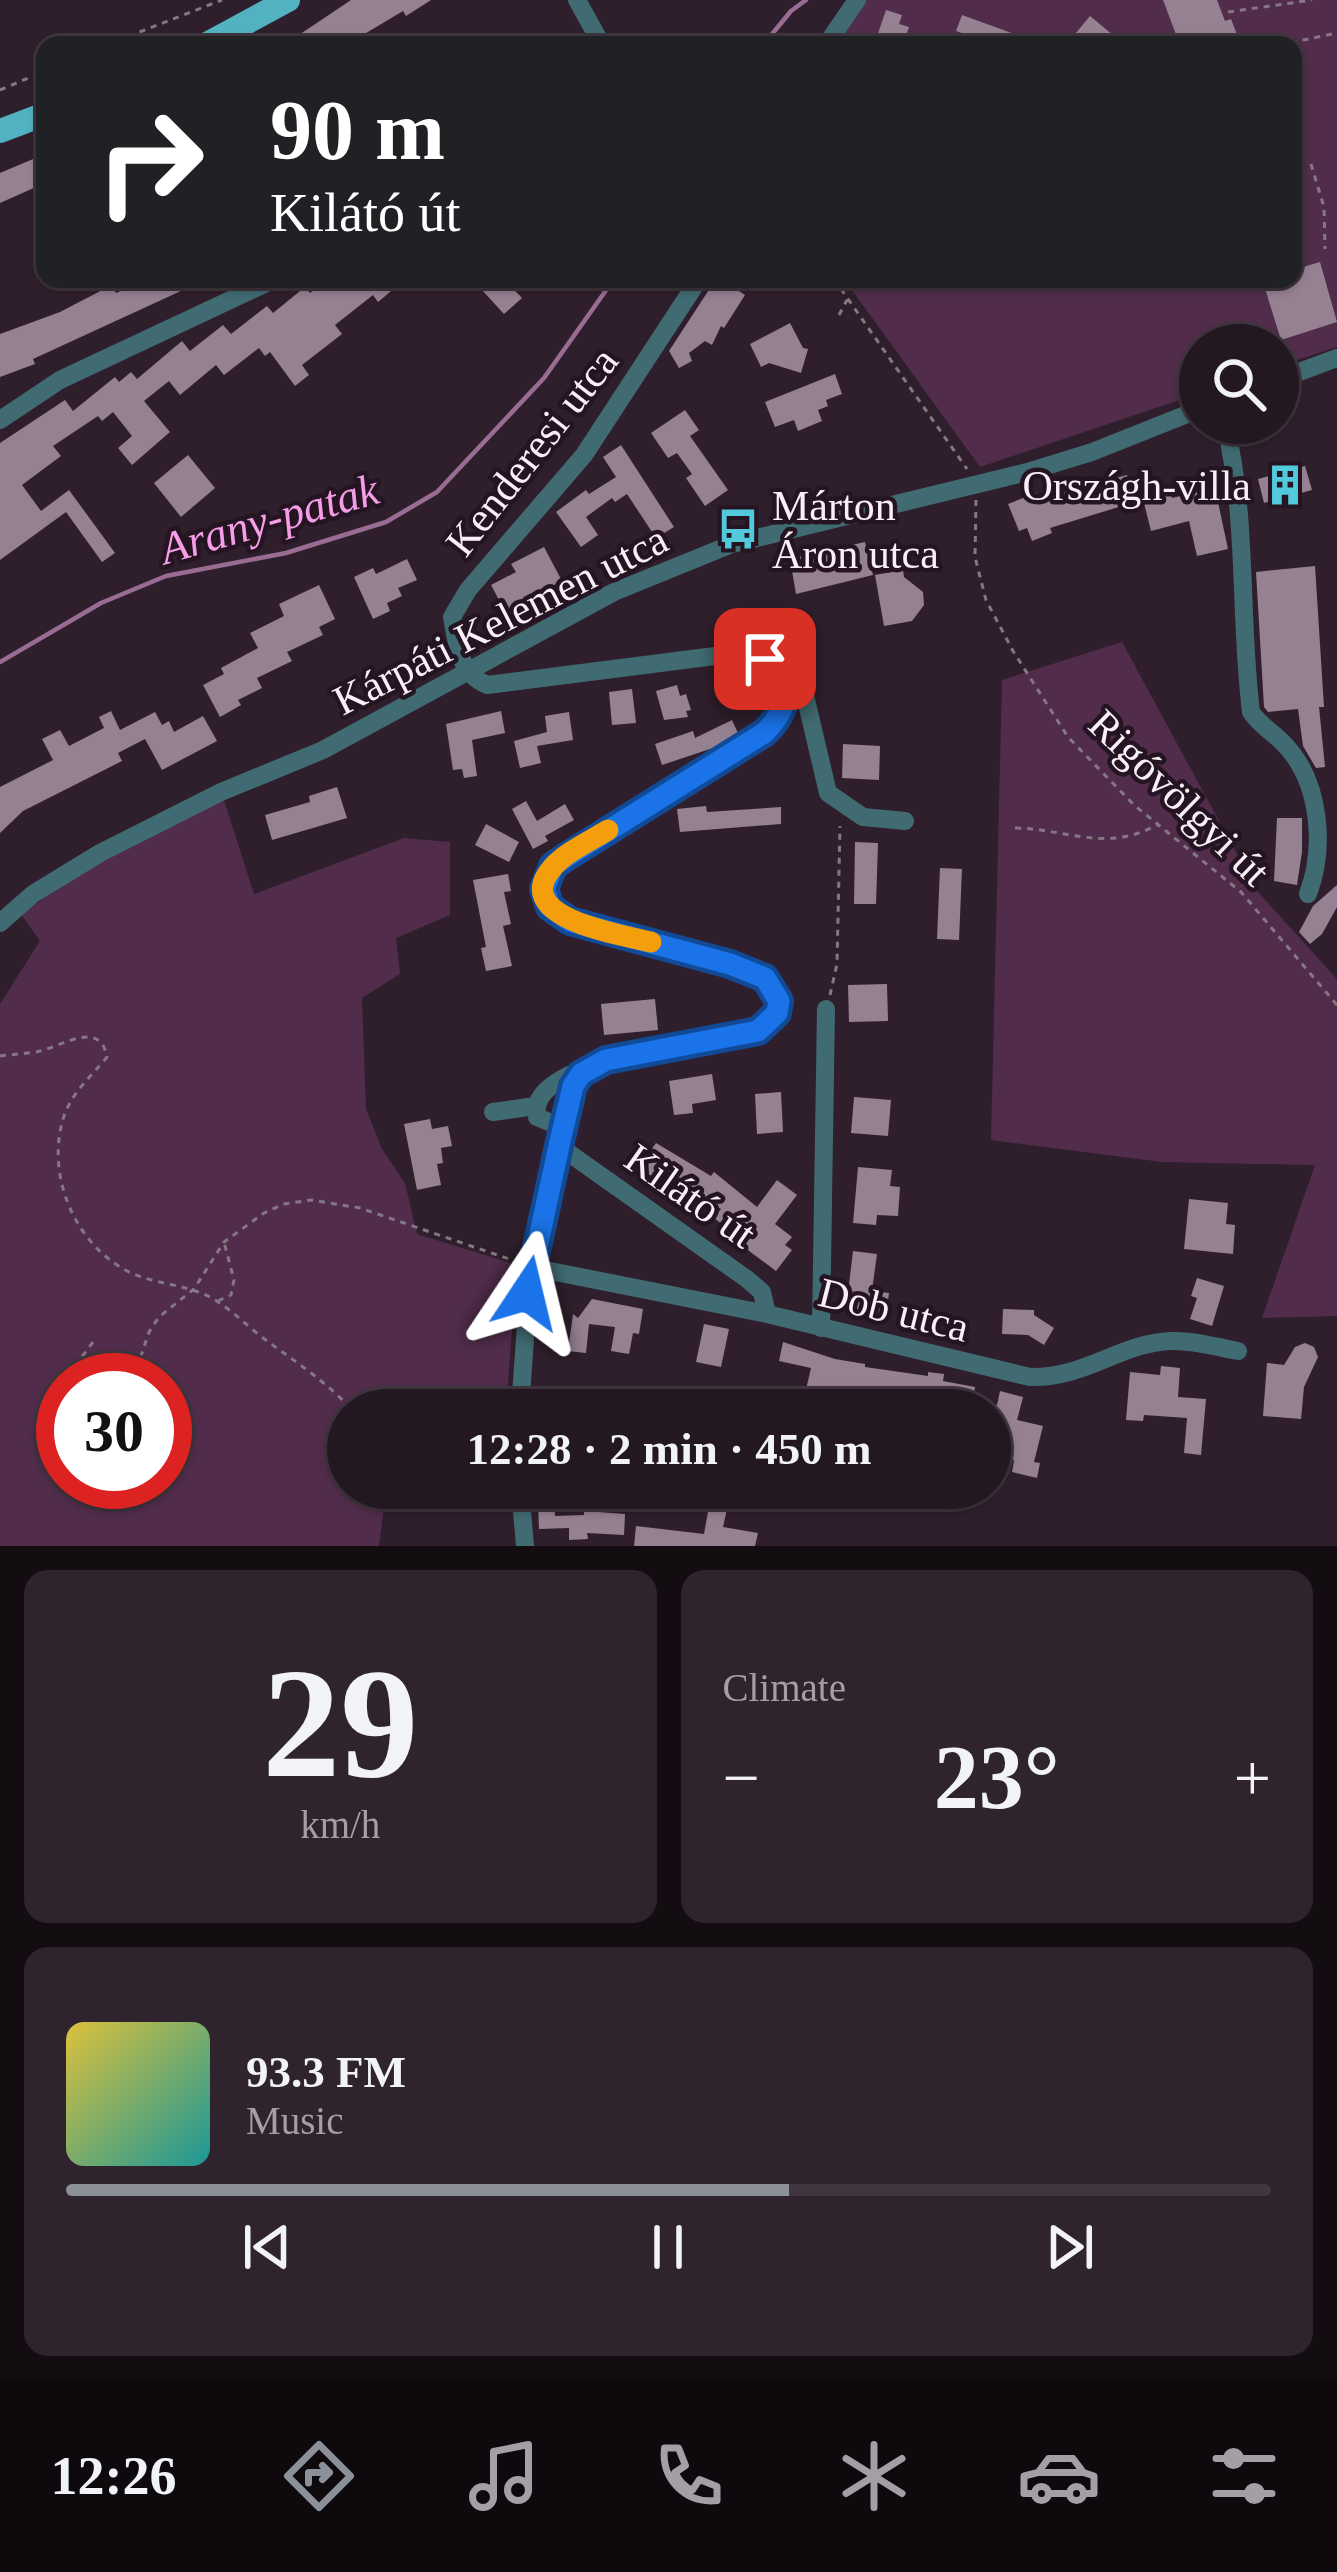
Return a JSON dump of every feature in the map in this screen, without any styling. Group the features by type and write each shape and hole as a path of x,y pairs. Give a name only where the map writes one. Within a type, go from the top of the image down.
{"main road":[{"path":"222,36 288,0"},
{"path":"0,131 36,117"}],"street":[{"path":"577,0 597,36"},
{"path":"832,36 857,0"},
{"path":"0,420 60,380 256,288"},
{"name":"Kenderesi utca","path":"470,673 458,656 452,617 457,604 584,454 693,288"},
{"path":"1299,372 1337,358"},
{"name":"Kárpáti Kelemen utca","path":"0,923 33,894 100,853 220,792 322,750 470,673 571,613 732,544 1092,452 1179,417"},
{"path":"1228,444 1243,538 1251,712 1290,748 1314,805 1320,853 1308,894"},
{"path":"470,673 488,685 747,655 778,668 786,685 779,719 764,733 553,866 544,889 550,907 570,921 749,969 775,988 777,1013 758,1031 591,1066 563,1077 539,1096 535,1106 537,1117 561,1137"},
{"path":"778,668 800,674 824,782 841,804 863,817 905,820"},
{"path":"821,1328 826,1009"},
{"name":"Kilátó út","path":"520,1388 530,1267 573,1086 591,1066"},
{"path":"493,1112 535,1106"},
{"name":"Kilátó út","path":"561,1137 747,1279 762,1292 767,1314"},
{"name":"Dob utca","path":"530,1267 767,1314 1030,1377 1058,1378 1138,1347 1168,1341 1238,1351"},
{"path":"522,1509 525,1546"}],"path":[{"path":"129,36 222,0"},
{"path":"1228,13 1312,0"},
{"path":"1302,40 1337,33"},
{"path":"0,90 36,75"},
{"path":"1312,164 1324,207 1325,249"},
{"path":"840,288 976,482"},
{"path":"839,315 848,299"},
{"name":"Rigóvölgyi út","path":"976,482 975,556 993,616 1069,737 1134,805 1241,892 1337,1005"},
{"path":"826,1009 837,964 841,804"},
{"path":"1015,828 1049,829 1088,842 1136,837 1159,824"},
{"path":"0,1056 40,1051 80,1036 102,1042 107,1057 79,1086 64,1114 57,1152 68,1205 100,1252 123,1268 164,1285 194,1289 217,1301 329,1389"},
{"path":"142,1353 159,1317 194,1289 224,1242 264,1213 311,1200 360,1208 530,1267"},
{"path":"217,1301 231,1295 234,1280 224,1242"},
{"path":"85,1353 93,1342"},
{"path":"501,1389 520,1388"}],"shaded area":[{"path":"866,0 1337,0 1337,347 1299,359 1299,324 1179,324 1179,400 980,467 851,288 1302,288 1302,36 841,36"},
{"path":"1122,642 1257,891 1337,979 1337,1316 1262,1318 1315,1165 1162,1162 991,1140 1002,680"},
{"path":"224,800 254,894 404,838 450,842 450,915 396,938 400,974 362,998 366,1109 382,1149 405,1183 417,1234 517,1265 508,1389 327,1389 327,1509 384,1509 379,1546 0,1546 0,1004 40,941 21,914 101,860"}],"building":[{"path":"351,0 431,0 361,36 297,36"},
{"path":"1163,0 1217,0 1238,36 1177,36"},
{"path":"886,10 902,15 899,24 909,27 906,36 877,36"},
{"path":"962,15 1017,35 970,36 956,31"},
{"path":"1090,16 1114,36 1073,36"},
{"path":"36,158 36,187 0,203 0,173"},
{"path":"1320,262 1337,322 1299,334 1299,324 1276,324 1265,288 1302,288 1302,267"},
{"path":"106,288 116,293 128,288 187,288 0,377 0,334 60,312"},
{"path":"304,288 310,293 316,288 395,288 378,302 373,295 335,325 342,334 302,365 309,375 295,386 270,352 265,356 259,348 224,375 216,365 180,395 169,381 144,401 170,432 132,465 118,448 132,436 113,412 102,421 98,416 53,446 61,456 22,485 41,511 69,490 115,553 102,562 66,512 0,560 0,443 65,400 73,411 115,377 119,382 131,372 137,379 182,341 190,351 223,325 231,334 267,306 273,313"},
{"path":"513,288 522,298 504,314 482,290"},
{"path":"710,288 737,288 745,295 712,345 705,341 689,353 692,361 679,368 669,351"},
{"path":"790,323 808,349 801,373 769,363 761,367 750,344"},
{"path":"835,374 842,394 826,400 828,406 818,410 822,421 798,431 794,420 775,427 765,402"},
{"path":"685,410 699,430 690,436 728,490 705,506 686,478 692,474 677,453 668,458 651,433"},
{"path":"621,445 674,527 656,538 627,494 615,502 612,498 586,517 598,535 581,547 556,512 586,490 589,494 616,477 603,457"},
{"path":"188,455 215,488 181,517 154,483"},
{"name":"Országh-villa","path":"1305,466 1312,490 1264,503 1258,479"},
{"path":"1127,475 1135,502 1050,528 1052,533 1032,541 1027,528 1019,531 1008,504 1036,493 1039,499"},
{"path":"1169,488 1172,498 1215,488 1228,549 1197,556 1189,521 1151,531 1142,495"},
{"path":"865,542 873,575 796,594 790,559"},
{"path":"544,547 562,581 505,611 491,585 516,572 511,564"},
{"path":"407,559 417,580 398,588 402,596 387,603 390,611 373,619 354,577 373,568 376,574"},
{"path":"1315,566 1325,767 1316,768 1303,746 1298,709 1268,712 1264,707 1256,572"},
{"path":"903,570 904,577 923,592 924,605 912,621 884,626 875,575"},
{"path":"319,585 335,619 319,627 323,635 287,652 292,661 257,678 262,688 238,700 241,705 220,717 203,685 224,674 221,668 258,648 250,633 284,616 279,604"},
{"path":"677,685 691,710 686,711 688,717 664,720 656,691"},
{"path":"632,689 636,723 612,725 609,692"},
{"path":"111,711 120,730 155,712 162,725 169,721 174,732 203,716 217,741 162,770 145,739 118,753 122,761 23,811 0,833 0,787 53,760 42,739 60,730 69,746 104,728 99,717"},
{"path":"501,711 505,733 472,740 477,776 464,778 462,769 453,770 446,724"},
{"path":"569,712 573,740 537,746 541,763 520,768 514,741 547,732 545,716"},
{"path":"732,720 738,733 716,747 662,765 655,744 693,731 695,738"},
{"path":"843,744 880,746 879,780 842,778"},
{"path":"337,787 347,818 272,840 265,815 310,802 309,796"},
{"path":"526,801 537,821 565,804 574,820 545,836 548,841 533,849 512,809"},
{"path":"706,806 707,812 781,807 781,824 680,832 677,809"},
{"path":"1277,818 1302,818 1297,885 1274,881"},
{"path":"486,824 519,842 509,862 475,845"},
{"path":"855,842 878,843 876,904 854,904"},
{"path":"940,868 962,869 959,940 937,939"},
{"path":"508,874 511,891 504,892 511,924 503,926 512,966 486,971 473,880"},
{"path":"1337,885 1337,907 1322,934 1310,944 1299,932 1313,906"},
{"path":"887,984 888,1021 849,1022 848,985"},
{"path":"655,999 658,1030 604,1035 601,1004"},
{"path":"712,1074 716,1100 692,1104 693,1113 674,1115 669,1081"},
{"path":"781,1092 783,1132 757,1134 755,1094"},
{"path":"854,1097 891,1100 888,1136 851,1133"},
{"path":"430,1119 432,1129 448,1126 452,1146 441,1148 443,1163 437,1164 441,1185 417,1190 404,1124"},
{"path":"656,1143 711,1176 714,1172 757,1207 777,1180 797,1195 775,1224 792,1237 785,1245 792,1250 776,1271 733,1239 736,1235 714,1218 721,1209 690,1187 685,1194 659,1175 656,1179 639,1168"},
{"path":"858,1167 892,1170 890,1186 900,1187 898,1216 877,1215 876,1225 853,1223"},
{"path":"1189,1199 1228,1203 1226,1224 1235,1225 1233,1254 1184,1249"},
{"path":"853,1251 877,1254 872,1291 889,1293 886,1315 846,1310"},
{"path":"1197,1278 1224,1286 1212,1326 1190,1319"},
{"path":"592,1299 643,1309 639,1334 633,1333 629,1354 611,1351 615,1327 589,1324 586,1353 568,1351 573,1314 578,1318"},
{"path":"1003,1309 1034,1310 1034,1315 1054,1328 1044,1345 1028,1335 1002,1334"},
{"path":"704,1324 729,1329 721,1367 696,1362"},
{"path":"783,1342 865,1367 944,1374 943,1381 975,1387 806,1389 811,1368 779,1361"},
{"path":"1305,1343 1314,1347 1318,1357 1304,1387 1301,1419 1263,1416 1267,1363 1284,1365 1295,1347"},
{"path":"1161,1366 1180,1368 1178,1397 1206,1399 1201,1455 1184,1453 1187,1418 1144,1415 1143,1421 1126,1420 1130,1372 1160,1375"},
{"path":"1011,1394 1023,1397 1017,1420 1043,1426 1034,1462 1040,1463 1037,1478 1012,1472"},
{"path":"538,1509 555,1509 555,1516 584,1515 584,1509 625,1514 624,1535 587,1533 588,1539 569,1540 569,1528 539,1529"},
{"path":"708,1509 727,1509 723,1527 758,1533 755,1546 634,1546 636,1526 704,1534"}],"waterway":[{"name":"Arany-patak","path":"770,36 806,0"},
{"name":"Arany-patak","path":"0,662 101,603 166,576 286,553 386,522 437,492 544,378 608,288"}],"slow traffic":[{"path":"608,830 553,866 546,878 545,899 570,921 651,942"}],"place":[{"name":"Országh-villa","path":"1285,485"},
{"name":"Márton Áron utca","path":"738,529"}],"route":[{"path":"527,1293 573,1086 581,1074 606,1060 758,1031 777,1013 775,988 749,969 570,921 550,907 544,889 553,866 779,719 786,685 778,668 765,659"}]}
